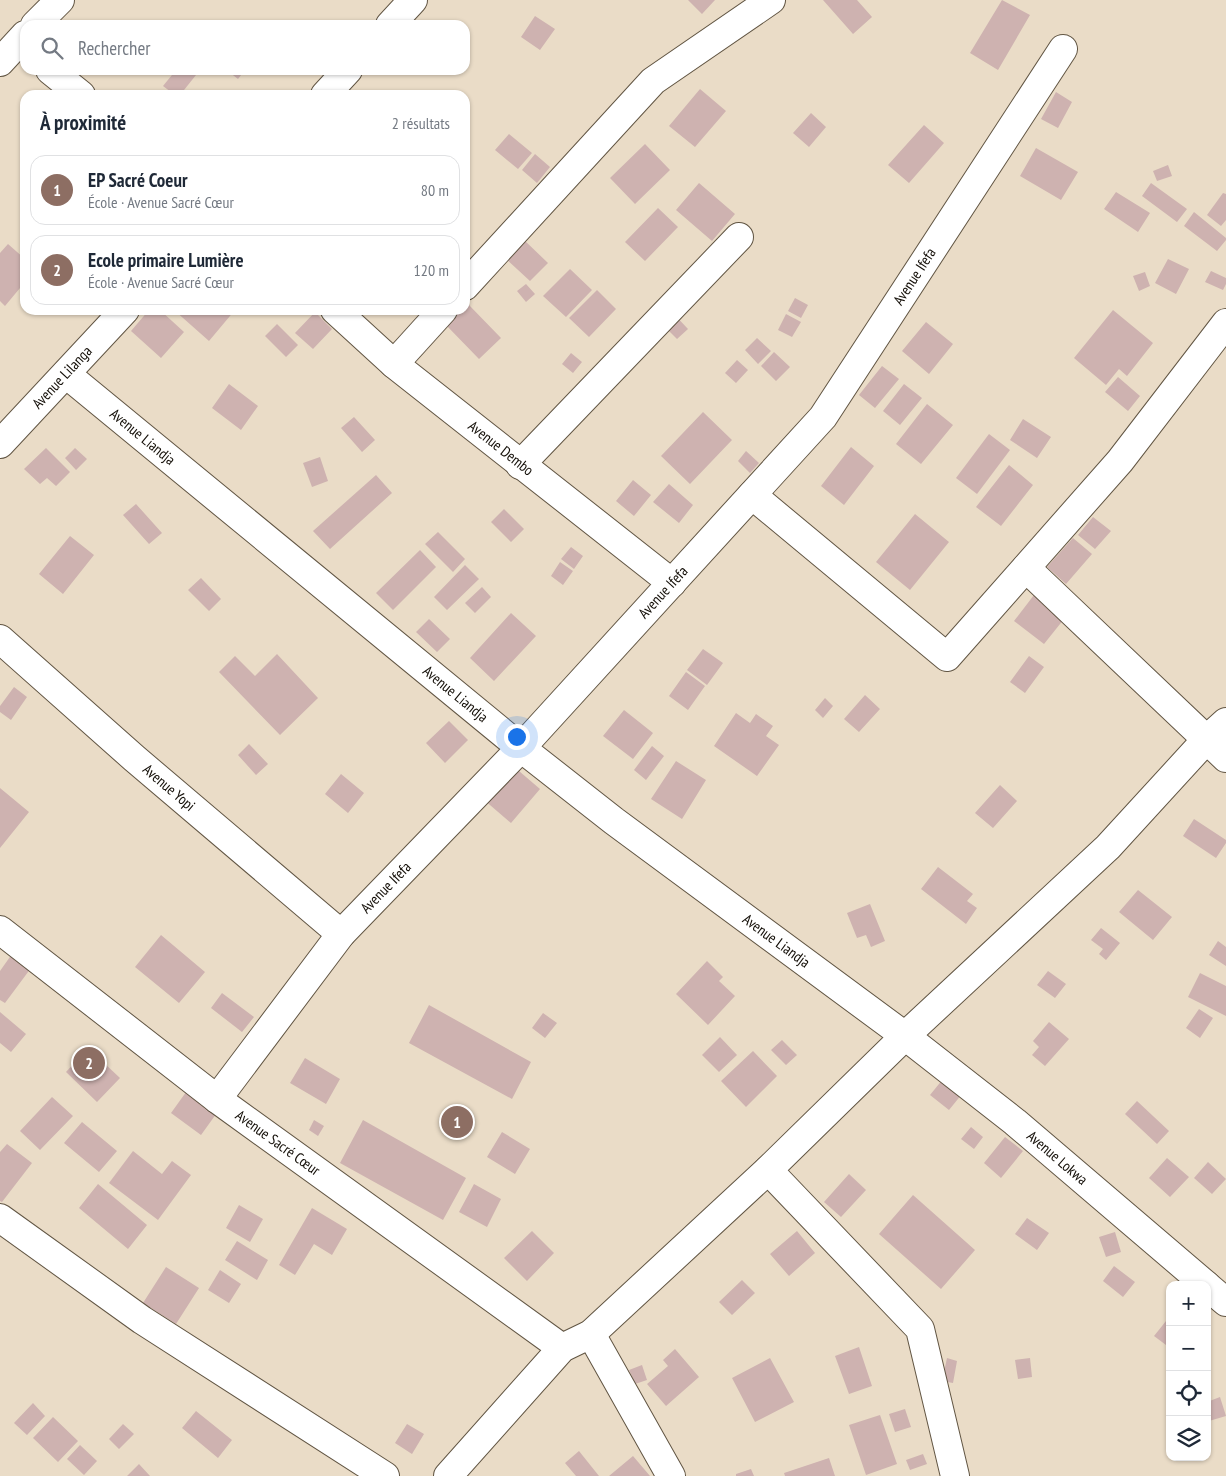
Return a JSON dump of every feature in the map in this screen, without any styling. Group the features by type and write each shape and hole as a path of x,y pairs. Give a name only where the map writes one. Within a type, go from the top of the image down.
{"street":[{"path":"39,20 60,0"},
{"path":"395,20 413,0"},
{"path":"470,281 653,81 771,0"},
{"name":"Avenue Ifefa","path":"217,1099 341,934 521,748 823,417 1063,49"},
{"path":"56,75 75,90"},
{"path":"330,90 343,75"},
{"path":"520,465 739,237"},
{"name":"Avenue Lilanga","path":"0,444 120,315"},
{"name":"Avenue Dembo","path":"340,315 394,364 672,584"},
{"path":"394,364 438,315"},
{"path":"752,495 947,657 1120,461 1226,323"},
{"name":"Avenue Liandja","path":"66,374 521,748 614,821 905,1036"},
{"path":"1026,568 1226,758"},
{"name":"Avenue Yopi","path":"0,639 134,758 341,934"},
{"path":"448,1476 562,1348 592,1334 768,1170 905,1036 1108,847 1206,740 1226,722"},
{"name":"Avenue Sacré Cœur","path":"0,930 217,1099 562,1348"},
{"name":"Avenue Lokwa","path":"905,1036 1015,1122 1201,1281"},
{"path":"768,1170 920,1329 956,1476"},
{"path":"0,1218 142,1320 386,1476"},
{"name":"Avenue Lokwa","path":"1211,1289 1226,1302"},
{"path":"592,1334 671,1476"}],"building":[{"path":"688,0 715,0 702,14"},
{"path":"823,0 857,0 872,17 853,34"},
{"path":"1002,0 1030,15 998,70 970,53"},
{"path":"535,16 555,29 540,50 521,37"},
{"path":"172,75 196,75 184,90 168,90 163,86"},
{"path":"233,75 241,75 238,79"},
{"path":"700,89 726,111 695,147 669,126"},
{"path":"1056,92 1072,102 1058,128 1041,119"},
{"path":"811,113 826,127 809,147 793,133"},
{"path":"924,125 944,143 909,183 888,165"},
{"path":"509,134 532,153 518,169 495,150"},
{"path":"645,144 670,170 635,204 610,178"},
{"path":"1036,148 1078,172 1061,200 1020,176"},
{"path":"535,154 550,167 537,183 522,170"},
{"path":"1168,165 1172,176 1157,181 1153,171"},
{"path":"699,183 735,214 712,241 676,210"},
{"path":"1151,183 1187,209 1177,222 1142,196"},
{"path":"1116,192 1150,213 1138,232 1104,209"},
{"path":"1223,193 1226,194 1226,220 1221,226 1207,215"},
{"path":"658,208 678,227 645,261 625,242"},
{"path":"1194,212 1226,238 1217,251 1184,226"},
{"path":"523,239 548,263 530,281 505,258"},
{"path":"8,244 20,255 20,288 5,306 0,301 0,253"},
{"path":"1168,259 1189,269 1176,294 1155,283"},
{"path":"570,269 592,290 566,317 543,296"},
{"path":"1211,271 1226,278 1223,290 1205,282"},
{"path":"1145,272 1150,286 1139,291 1133,276"},
{"path":"526,284 535,294 526,302 517,291"},
{"path":"597,290 616,309 589,337 569,318"},
{"path":"795,298 808,305 801,318 788,311"},
{"path":"470,306 501,338 479,359 446,325 457,315 470,315"},
{"path":"1113,310 1153,343 1127,376 1119,369 1106,385 1074,358"},
{"path":"672,312 688,329 677,339 661,323"},
{"path":"786,314 801,322 792,337 778,330"},
{"path":"145,315 165,315 184,332 161,358 131,331"},
{"path":"180,315 231,315 209,341"},
{"path":"312,315 318,315 332,329 313,349 295,333"},
{"path":"926,322 953,344 929,374 902,351"},
{"path":"277,324 298,345 286,357 265,336"},
{"path":"757,338 771,351 758,364 745,350"},
{"path":"774,352 790,367 776,381 761,366"},
{"path":"571,353 582,362 573,373 562,364"},
{"path":"737,360 748,370 736,383 725,373"},
{"path":"882,366 899,379 875,408 859,395"},
{"path":"1118,377 1140,396 1128,411 1105,392"},
{"path":"229,384 258,406 241,430 212,408"},
{"path":"904,384 922,398 900,425 883,411"},
{"path":"927,404 953,425 921,464 896,444"},
{"path":"703,412 732,440 690,484 661,456"},
{"path":"354,417 375,440 362,452 341,428"},
{"path":"1023,419 1051,437 1037,458 1010,440"},
{"path":"989,434 1010,450 977,494 956,478"},
{"path":"851,447 874,466 844,505 821,486"},
{"path":"46,448 70,472 56,486 47,478 40,484 24,469"},
{"path":"75,448 87,459 76,470 65,458"},
{"path":"746,451 759,463 750,473 738,461"},
{"path":"320,457 328,481 312,487 303,463"},
{"path":"1009,465 1033,485 1001,526 976,507"},
{"path":"376,475 392,493 330,549 313,531"},
{"path":"633,480 651,495 634,516 616,501"},
{"path":"669,484 693,505 679,523 653,502"},
{"path":"136,504 162,533 149,544 123,515"},
{"path":"504,509 524,529 511,542 491,522"},
{"path":"915,514 949,542 910,590 876,562"},
{"path":"1093,517 1111,531 1095,549 1078,535"},
{"path":"438,532 465,559 453,572 425,544"},
{"path":"70,536 94,555 63,594 39,574"},
{"path":"1073,538 1092,554 1066,584 1047,567"},
{"path":"571,547 583,556 574,569 561,559"},
{"path":"420,550 436,567 393,610 376,593"},
{"path":"560,562 573,571 563,585 551,576"},
{"path":"465,565 479,579 447,610 434,597"},
{"path":"201,578 221,599 209,611 188,590"},
{"path":"482,587 491,597 475,613 465,603"},
{"path":"1034,595 1064,619 1044,644 1014,621"},
{"path":"511,613 536,636 494,681 470,658"},
{"path":"429,619 450,639 437,652 416,632"},
{"path":"703,649 723,663 707,685 687,670"},
{"path":"277,654 318,698 280,735 219,672 235,656 255,676"},
{"path":"1029,656 1044,667 1025,693 1010,682"},
{"path":"686,672 705,686 688,710 669,696"},
{"path":"14,687 27,697 11,720 0,712 0,706"},
{"path":"865,695 880,709 859,732 844,719"},
{"path":"825,698 833,706 823,718 815,710"},
{"path":"624,710 653,733 633,759 603,736"},
{"path":"736,713 750,723 756,714 773,726 766,736 779,745 757,776 714,746"},
{"path":"449,721 468,740 445,763 426,743"},
{"path":"249,744 268,764 256,775 238,755"},
{"path":"652,746 664,756 646,780 634,770"},
{"path":"676,761 706,780 682,819 651,799"},
{"path":"512,765 540,789 511,823 483,799"},
{"path":"341,774 364,793 348,813 325,794"},
{"path":"1000,785 1017,801 993,828 975,813"},
{"path":"0,788 29,812 0,848"},
{"path":"1194,819 1226,840 1216,858 1183,836"},
{"path":"938,867 973,894 967,901 977,908 966,924 921,889"},
{"path":"1138,890 1172,917 1153,940 1119,912"},
{"path":"870,904 885,941 871,947 866,935 857,938 847,913"},
{"path":"1101,928 1120,943 1106,960 1099,954 1103,949 1091,940"},
{"path":"161,935 205,972 179,1003 135,967"},
{"path":"1218,941 1226,947 1226,966 1209,955"},
{"path":"12,954 31,968 5,1003 0,1000 0,971"},
{"path":"707,961 723,977 719,981 735,996 708,1025 676,994"},
{"path":"1048,971 1066,984 1055,998 1037,985"},
{"path":"1200,973 1226,986 1226,1016 1188,997"},
{"path":"222,993 254,1017 242,1032 211,1008"},
{"path":"429,1005 531,1062 512,1099 409,1043"},
{"path":"1199,1009 1213,1018 1200,1038 1186,1028"},
{"path":"0,1012 26,1034 11,1052 0,1043"},
{"path":"543,1013 557,1023 545,1038 532,1028"},
{"path":"1049,1022 1069,1039 1045,1066 1032,1055 1039,1047 1033,1041"},
{"path":"720,1037 737,1055 719,1072 702,1055"},
{"path":"782,1040 797,1055 786,1065 771,1050"},
{"path":"88,1048 120,1078 97,1102 66,1072"},
{"path":"753,1051 777,1076 746,1107 721,1081"},
{"path":"305,1058 340,1079 326,1104 290,1083"},
{"path":"943,1079 962,1094 949,1110 930,1095"},
{"path":"189,1088 219,1110 201,1135 171,1113"},
{"path":"52,1097 73,1116 40,1150 20,1131"},
{"path":"1137,1101 1169,1131 1157,1144 1125,1114"},
{"path":"314,1120 324,1126 318,1136 309,1130"},
{"path":"363,1120 466,1178 443,1220 340,1163"},
{"path":"82,1122 117,1151 99,1172 64,1143"},
{"path":"971,1127 983,1137 974,1149 961,1139"},
{"path":"502,1132 530,1149 515,1174 487,1157"},
{"path":"1005,1137 1023,1151 1001,1178 984,1163"},
{"path":"7,1144 32,1163 2,1202 0,1201 0,1152"},
{"path":"133,1151 162,1174 172,1161 191,1175 158,1220 109,1183"},
{"path":"1167,1158 1189,1177 1170,1197 1149,1178"},
{"path":"1208,1162 1226,1179 1212,1194 1194,1178"},
{"path":"849,1174 866,1190 841,1217 824,1202"},
{"path":"98,1184 147,1225 128,1249 79,1208"},
{"path":"474,1184 501,1199 487,1227 459,1212"},
{"path":"913,1195 975,1250 941,1289 879,1234"},
{"path":"239,1205 263,1219 250,1242 226,1228"},
{"path":"312,1208 347,1229 332,1255 314,1244 295,1275 279,1265"},
{"path":"1027,1218 1049,1233 1037,1250 1015,1234"},
{"path":"532,1231 554,1253 527,1281 504,1258"},
{"path":"797,1231 815,1253 789,1276 770,1254"},
{"path":"1115,1232 1121,1252 1106,1257 1099,1237"},
{"path":"237,1241 268,1260 257,1280 225,1260"},
{"path":"1114,1266 1135,1282 1123,1297 1103,1281"},
{"path":"166,1267 199,1288 176,1324 143,1303"},
{"path":"220,1270 241,1284 229,1303 208,1290"},
{"path":"742,1280 755,1293 732,1315 719,1302"},
{"path":"1166,1321 1166,1345 1154,1336"},
{"path":"859,1347 872,1386 849,1394 835,1356"},
{"path":"675,1349 699,1377 666,1406 647,1384 668,1366 663,1360"},
{"path":"770,1358 794,1402 755,1422 732,1378"},
{"path":"947,1358 957,1361 953,1383 942,1381"},
{"path":"1030,1358 1032,1377 1018,1379 1015,1360"},
{"path":"642,1365 647,1380 635,1384 629,1370"},
{"path":"1220,1397 1226,1416 1211,1420 1211,1400"},
{"path":"33,1403 45,1416 27,1435 14,1423"},
{"path":"905,1409 911,1427 895,1432 889,1414"},
{"path":"196,1411 232,1440 218,1458 182,1428"},
{"path":"880,1415 897,1464 866,1475 849,1425"},
{"path":"53,1417 78,1441 58,1462 33,1438"},
{"path":"123,1424 134,1434 119,1449 109,1439"},
{"path":"407,1424 424,1434 412,1454 395,1443"},
{"path":"80,1445 97,1461 84,1475 67,1459"},
{"path":"579,1451 599,1476 576,1476 565,1463"},
{"path":"923,1454 927,1464 910,1470 906,1460"},
{"path":"633,1456 650,1476 609,1476"},
{"path":"829,1458 835,1476 785,1476 784,1473"},
{"path":"139,1464 150,1476 127,1476"},
{"path":"751,1469 754,1476 736,1476 736,1474"}],"place":[{"name":"Ecole primaire Lumière","path":"89,1063"},
{"name":"EP Sacré Coeur","path":"457,1122"}]}
